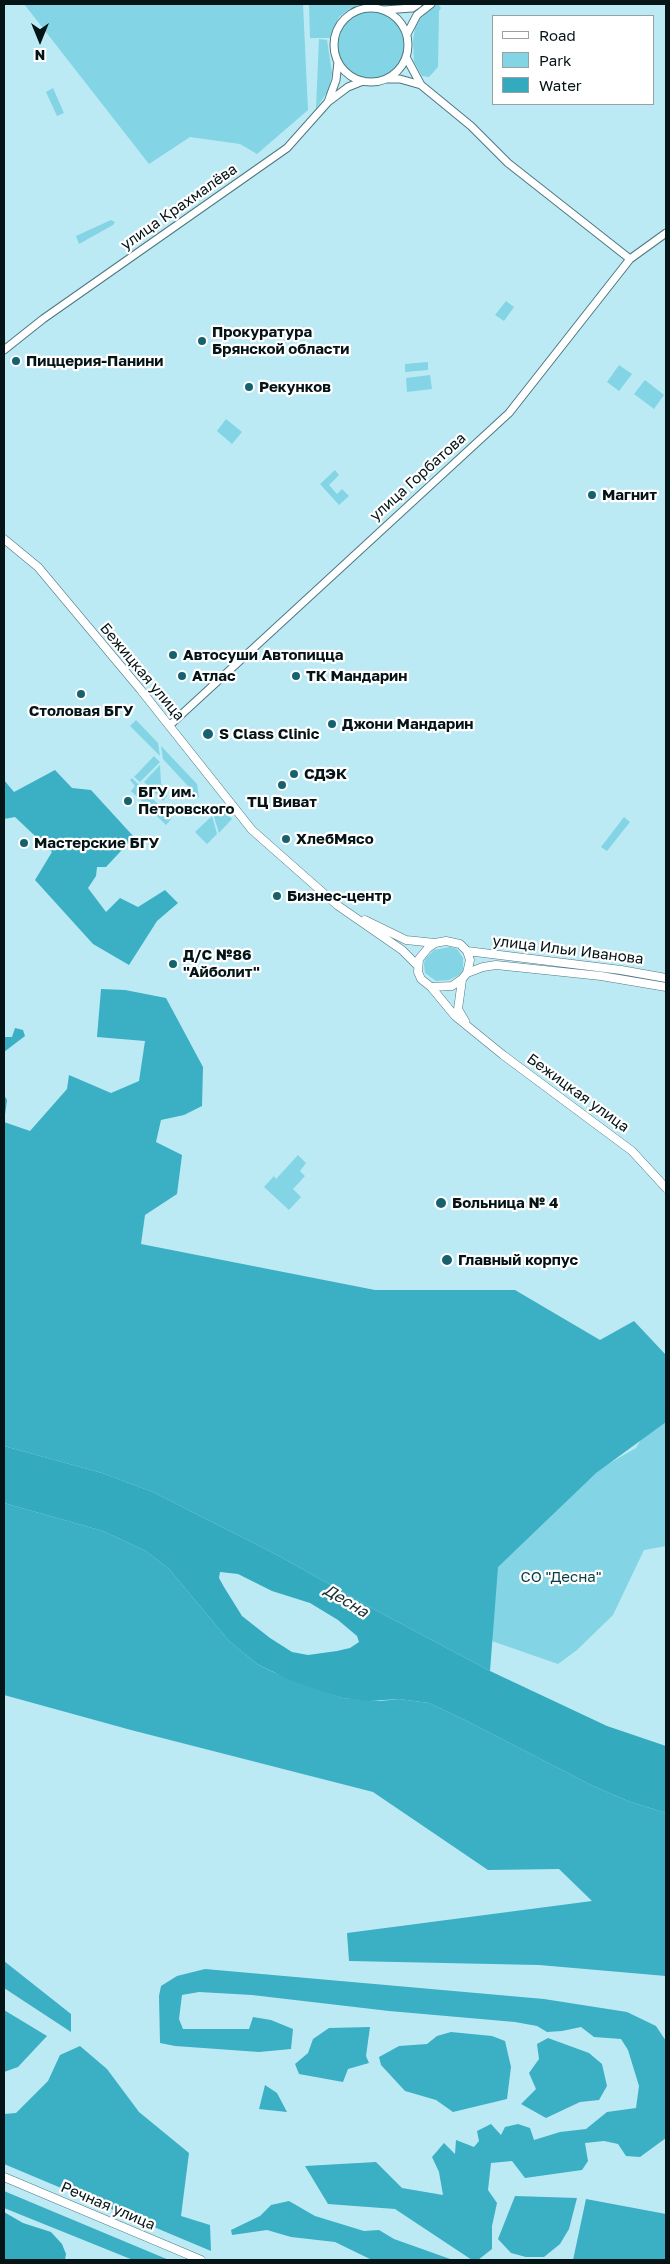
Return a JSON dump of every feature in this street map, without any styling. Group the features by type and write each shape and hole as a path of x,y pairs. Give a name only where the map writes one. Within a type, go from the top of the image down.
{"main road":[{"path":"407,34 416,15 431,4"},
{"path":"328,102 336,80 338,61 335,43 340,26 345,20 359,10 367,8 384,10 415,6"},
{"path":"384,10 400,22 407,34 408,46 406,57 396,73 387,79"},
{"path":"406,57 422,85 472,126 508,163 630,258"},
{"path":"338,61 348,74 363,81"},
{"name":"улица Крахмалёва","path":"4,350 43,319 287,148 328,102 348,87 363,81 375,82 387,79 400,79 422,85"},
{"name":"улица Горбатова","path":"170,725 509,413 630,258 666,233"},
{"name":"Бежицкая улица","path":"4,539 38,567 170,725 252,830 297,870"},
{"path":"297,870 374,926 406,940 435,943 446,941 464,946 470,960 458,1008 462,1018 468,1025"},
{"path":"297,870 337,905 402,950 418,966"},
{"path":"435,943 419,959 418,966 421,979 431,987 445,988 457,984 465,976"},
{"name":"улица Ильи Иванова","path":"467,951 622,970 666,978"},
{"name":"улица Ильи Иванова","path":"465,976 482,967 496,965 601,976 666,987"},
{"name":"Бежицкая улица","path":"431,987 455,1016 632,1151 666,1188"},
{"name":"Речная улица","path":"4,2177 202,2260"}],"green space":[{"path":"24,4 303,4 308,110 257,154 240,144 190,137 149,164"},
{"path":"309,4 362,4 349,9 339,17 330,38 310,38"},
{"path":"434,4 438,4 441,8 439,11 438,67 429,77 422,76 414,62 413,40 415,28 419,20"},
{"path":"371,12 384,15 394,22 401,32 404,45 401,58 394,68 384,75 371,78 358,75 348,68 341,58 338,45 341,32 348,22 358,15"},
{"path":"319,39 327,40 332,73 329,89 316,109"},
{"path":"53,88 64,113 57,116 46,92"},
{"path":"111,220 115,222 113,225 79,244 76,236"},
{"path":"506,301 514,307 504,321 495,315"},
{"path":"428,362 428,370 405,372 405,364"},
{"path":"619,365 632,374 619,391 607,382"},
{"path":"430,375 432,389 407,392 406,378"},
{"path":"645,380 664,395 654,409 634,394"},
{"path":"226,419 242,432 232,444 217,431"},
{"path":"335,470 339,475 329,485 337,494 342,489 349,496 339,505 320,484"},
{"path":"136,720 158,743 160,756 130,726"},
{"path":"161,746 197,784 199,798 163,759"},
{"path":"154,756 160,762 140,782 134,777"},
{"path":"160,765 161,783 167,796 163,801 144,782"},
{"path":"132,778 172,818 166,825 131,791 135,786 130,780"},
{"path":"221,806 232,819 219,833 213,814"},
{"path":"212,816 217,834 207,844 195,832"},
{"path":"624,817 630,822 607,851 601,847"},
{"path":"450,947 457,949 463,958 463,970 459,975 449,980 436,981 425,973 425,959 434,950"},
{"path":"298,1155 306,1163 300,1171 305,1176 293,1189 301,1197 289,1210 264,1187 274,1176 276,1179"},
{"name":"СО \"Десна\"","path":"654,1418 666,1422 666,1546 644,1550 613,1615 577,1650 558,1664 486,1639 490,1568 573,1484 636,1448"}],"shaded area":[{"path":"55,770 72,788 91,790 134,837 106,867 97,867 96,876 88,888 106,912 120,898 138,907 165,890 178,903 157,921 129,965 93,944 35,880 52,852 15,817 4,819 4,780 14,792"},
{"path":"101,989 125,990 166,998 203,1067 202,1106 184,1115 161,1120 156,1142 182,1155 177,1194 145,1215 141,1244 375,1290 515,1290 600,1340 634,1321 666,1355 666,1422 596,1473 498,1567 490,1671 277,1555 153,1492 102,1473 4,1446 4,1122 30,1131 67,1089 69,1075 111,1093 139,1081 145,1041 97,1037"},
{"path":"15,1028 23,1030 25,1036 4,1052 4,1037 12,1037"},
{"path":"4,1095 7,1100 4,1122"},
{"path":"4,1503 103,1531 146,1551 169,1569 229,1641 257,1664 273,1672 342,1698 380,1701 399,1699 429,1703 593,1786 628,1801 666,1813 666,1976 539,1965 349,1961 347,1933 592,1901 559,1869 488,1870 373,1792 131,1730 4,1695"},
{"path":"4,1961 71,2014 71,2032 4,1988"},
{"path":"205,1969 544,1999 627,2012 656,2026 666,2041 666,2138 640,2157 626,2156 618,2144 604,2141 585,2143 588,2161 582,2170 525,2178 512,2161 491,2163 488,2190 497,2203 492,2226 492,2249 478,2260 472,2260 395,2209 328,2204 305,2166 376,2162 402,2188 443,2195 439,2172 432,2157 444,2143 455,2154 456,2140 474,2147 479,2141 477,2131 491,2124 501,2135 505,2127 518,2124 530,2128 534,2140 560,2132 586,2129 607,2112 636,2108 639,2086 628,2050 621,2039 594,2037 581,2027 547,2032 537,2026 515,2022 389,2011 252,1995 199,1992 182,1995 179,2019 183,2029 249,2029 253,2017 271,2020 293,2029 291,2049 259,2052 175,2046 160,2043 159,1996 161,1986 177,1976"},
{"path":"4,2010 47,2036 18,2067 4,2072"},
{"path":"370,2027 366,2056 369,2063 348,2069 343,2082 299,2074 295,2064 308,2053 313,2039 329,2028"},
{"path":"451,2032 492,2036 505,2041 511,2067 507,2099 453,2112 436,2100 405,2091 381,2065 379,2057 399,2046 427,2044 437,2036"},
{"path":"548,2038 589,2053 602,2064 607,2086 599,2100 580,2102 546,2118 521,2104 536,2089 529,2073 539,2059 537,2044"},
{"path":"80,2046 107,2069 139,2112 189,2153 181,2216 210,2225 211,2251 4,2164 4,2114 16,2113 48,2081 60,2055"},
{"path":"265,2085 277,2093 287,2112 259,2109"},
{"path":"4,2191 169,2260 133,2260 4,2208"},
{"path":"515,2196 577,2198 569,2229 560,2244 544,2257 526,2257 511,2253 498,2239"},
{"path":"586,2199 666,2214 666,2260 573,2260"},
{"path":"289,2201 315,2216 364,2231 379,2230 394,2239 453,2260 372,2260 335,2242 291,2237 267,2230 232,2235 231,2230 260,2216 271,2205"}],"water":[{"name":"Десна","path":"4,1446 102,1473 153,1492 277,1555 490,1671 607,1726 666,1746 666,1813 628,1801 593,1786 429,1703 399,1699 369,1701 342,1698 290,1680 257,1664 229,1641 169,1569 146,1551 103,1531 4,1503","holes":["220,1572 238,1574 272,1591 310,1603 338,1620 357,1636 359,1642 350,1648 337,1651 308,1655 292,1652 242,1616 219,1578"]},
{"path":"4,2212 23,2223 51,2232 62,2244 66,2254 65,2260 4,2260"}],"place":[{"name":"Прокуратура Брянской области","path":"202,341"},
{"name":"Пиццерия-Панини","path":"16,361"},
{"name":"Рекунков","path":"249,387"},
{"name":"Магнит","path":"592,495"},
{"name":"Автосуши Автопицца","path":"173,655"},
{"name":"Атлас","path":"182,676"},
{"name":"ТК Мандарин","path":"296,676"},
{"name":"Столовая БГУ","path":"81,694"},
{"name":"Джони Мандарин","path":"332,724"},
{"name":"S Class Clinic","path":"208,734"},
{"name":"СДЭК","path":"294,774"},
{"name":"ТЦ Виват","path":"282,785"},
{"name":"БГУ им. Петровского","path":"128,801"},
{"name":"ХлебМясо","path":"286,839"},
{"name":"Мастерские БГУ","path":"24,843"},
{"name":"Бизнес-центр","path":"277,896"},
{"name":"Д/С №86 \"Айболит\"","path":"173,964"},
{"name":"Больница № 4","path":"441,1203"},
{"name":"Главный корпус","path":"447,1260"}]}
